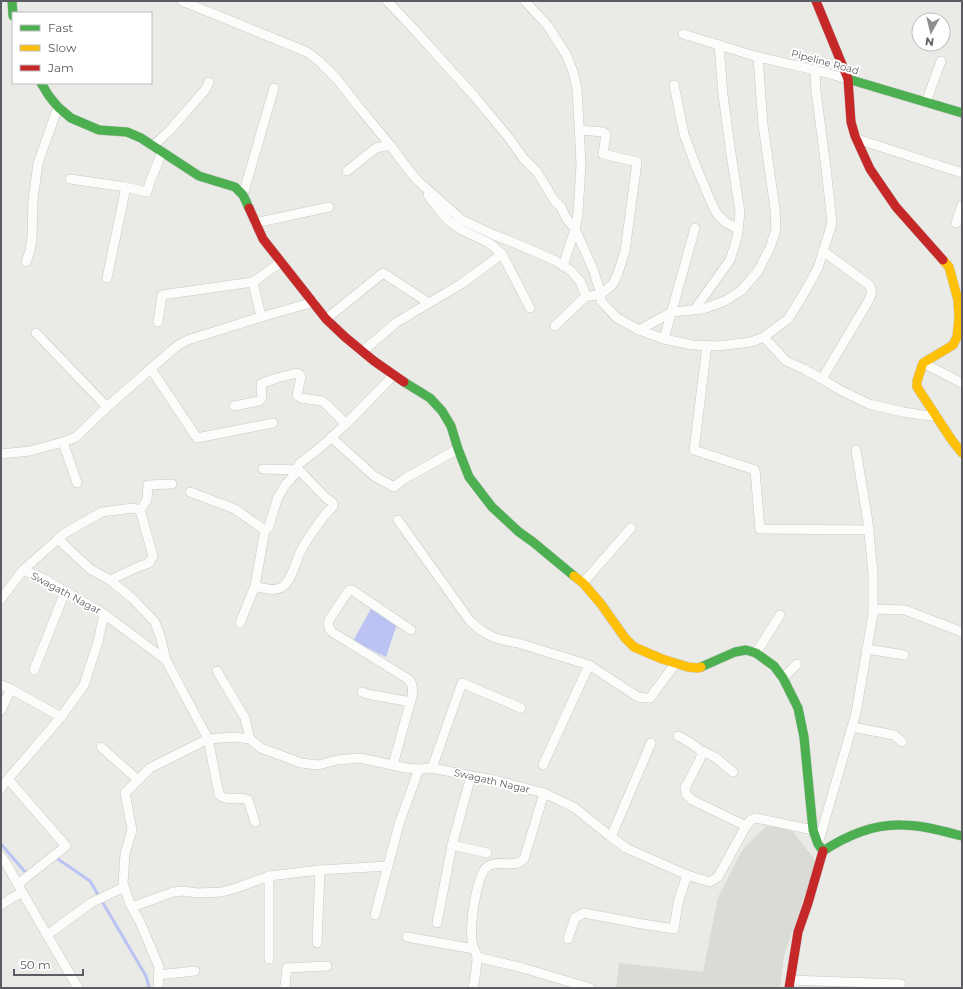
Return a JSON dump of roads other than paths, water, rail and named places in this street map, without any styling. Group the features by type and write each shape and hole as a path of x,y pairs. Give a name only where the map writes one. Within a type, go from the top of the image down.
{"street":[{"path":"12,1 13,12"},
{"path":"182,1 307,52 319,60 337,79 449,221 462,230 489,243 502,254 530,308"},
{"path":"387,1 437,55 509,138 524,159 537,172 554,200 561,207 566,218 575,229 593,269 601,294 601,301 624,322 639,330 664,339 692,345 718,346 751,342 764,337 788,319 818,268 832,223 816,91 815,70"},
{"path":"525,1 548,26 567,56 577,89 581,166 578,213 575,229 563,266"},
{"path":"816,1 848,79 851,122 854,136 857,139 870,169 896,207 949,267 958,289 959,318 957,337 953,345 923,364 917,381 917,387 935,416 962,453"},
{"name":"Pipeline Road","path":"683,34 758,57 848,79 962,113"},
{"path":"695,309 730,260 737,238 740,212 730,154 719,45"},
{"path":"639,330 672,312 703,308 725,301 742,290 758,271 770,248 776,229 775,209 764,125 758,57"},
{"path":"926,102 942,61"},
{"path":"153,146 170,130 205,90 209,82"},
{"path":"42,84 58,107 71,118 99,130 127,132 141,138 199,176 235,187 243,195 263,239 326,319 363,352 394,375 430,398 442,411 451,426 469,477 480,492 519,532 583,583 601,604 625,638 634,647 675,664 688,667 698,668 735,652 746,650 756,653 774,666 783,678 798,708 804,737 813,830 820,848"},
{"path":"674,85 684,134 711,202 717,214 725,222 738,228"},
{"path":"243,195 274,88"},
{"path":"26,262 30,251 32,237 32,213 38,163 58,107"},
{"path":"555,326 586,296 601,294 612,285 617,276 625,251 637,162 603,154 606,134 603,132 580,130"},
{"path":"857,139 962,173"},
{"path":"346,170 376,148 390,145"},
{"path":"70,180 126,187 147,192 162,152"},
{"path":"418,181 462,220 554,260 570,270 580,281 586,296"},
{"path":"107,278 126,187"},
{"path":"956,223 962,205"},
{"path":"255,223 329,207"},
{"path":"664,339 695,228"},
{"path":"822,379 869,300 872,290 868,284 823,251"},
{"path":"363,352 397,322 461,284 502,254"},
{"path":"158,322 162,295 253,282 281,262"},
{"path":"326,319 383,273 429,303"},
{"path":"253,282 261,317"},
{"path":"1,454 30,451 76,437 107,407 171,351 188,340 314,302"},
{"path":"36,333 107,407"},
{"path":"764,337 786,361 840,390 870,404 903,412 935,416"},
{"path":"707,345 694,450 755,470 760,529 869,530"},
{"path":"953,345 962,348"},
{"path":"923,364 962,383"},
{"path":"151,369 197,438 273,423"},
{"path":"234,406 259,401 262,398 261,384 297,373 301,377 297,395 301,398 322,401 346,424"},
{"path":"254,586 266,589 277,589 283,587 290,577 300,554 314,530 333,506 333,503 325,497 299,470 299,464 346,424 394,375"},
{"path":"331,438 374,476 394,487 404,479 458,449"},
{"path":"63,442 77,483"},
{"path":"856,450 869,530 873,573 873,609 856,713 820,848 808,903 798,932 790,984 901,984"},
{"path":"263,469 299,470"},
{"path":"240,623 254,586 265,530 269,526 278,497 286,484 299,470"},
{"path":"140,510 147,500 148,485 172,484"},
{"path":"190,492 234,509 265,530"},
{"path":"58,539 65,533 102,512 133,508 140,510"},
{"path":"110,580 138,566 149,563 153,556 140,510"},
{"path":"398,520 470,621 482,631 493,637 518,643 589,665 638,697 650,698 675,664"},
{"path":"583,583 631,528"},
{"name":"Swagath Nagar","path":"166,660 104,614 46,580 23,570 58,539 90,569 110,580 133,599 155,622 166,660 208,739 234,737 250,739 261,748 301,764 318,765 336,760 360,758 419,770 432,768 494,780 544,793 575,808 626,848 688,875 710,882 718,877 746,826"},
{"path":"1,599 23,570"},
{"path":"393,765 411,702 413,686 408,678 332,632 328,623 349,590 352,590 411,630"},
{"path":"34,670 65,592"},
{"path":"873,609 905,610 962,632"},
{"path":"1,788 61,717 84,685 98,642 104,614"},
{"path":"756,653 780,615"},
{"path":"867,649 904,655"},
{"path":"783,678 797,664"},
{"path":"543,765 589,665"},
{"path":"217,671 245,718 250,739"},
{"path":"432,768 462,683 521,708"},
{"path":"1,686 12,689 61,717"},
{"path":"1,710 12,689"},
{"path":"362,692 411,702"},
{"path":"852,727 894,735 902,742"},
{"path":"678,736 700,750 715,757 733,772"},
{"path":"158,988 159,967 140,922 130,904 123,883 125,854 132,830 125,793 150,768 208,739 219,794 224,798 246,798 256,822"},
{"path":"611,837 651,742"},
{"path":"101,747 138,780"},
{"path":"700,750 701,757 685,788 686,794 692,800 746,826 751,820 756,818 813,830"},
{"path":"375,915 399,824 419,770"},
{"path":"437,923 452,845 471,776"},
{"path":"1,904 66,846 8,779"},
{"path":"474,988 475,953 471,928 475,899 480,880 488,866 519,863 524,859 544,793"},
{"path":"820,848 864,830 893,825 928,829 962,836"},
{"path":"452,845 487,853"},
{"path":"1,856 78,988"},
{"path":"132,907 173,892 183,891 198,894 222,892 269,876 320,870 388,866"},
{"path":"317,943 320,870"},
{"path":"568,939 575,918 584,912 674,929 678,903 688,875"},
{"path":"268,959 269,876"},
{"path":"47,935 91,903 124,887"},
{"path":"407,937 475,953 590,988"},
{"path":"284,988 287,968 327,966"},
{"path":"158,976 195,971"}],"water":[{"path":"372,607 398,621 386,657 353,641"}],"waterway":[{"path":"1,844 26,873 28,871"},
{"path":"55,857 90,881 146,976 149,987"}]}
